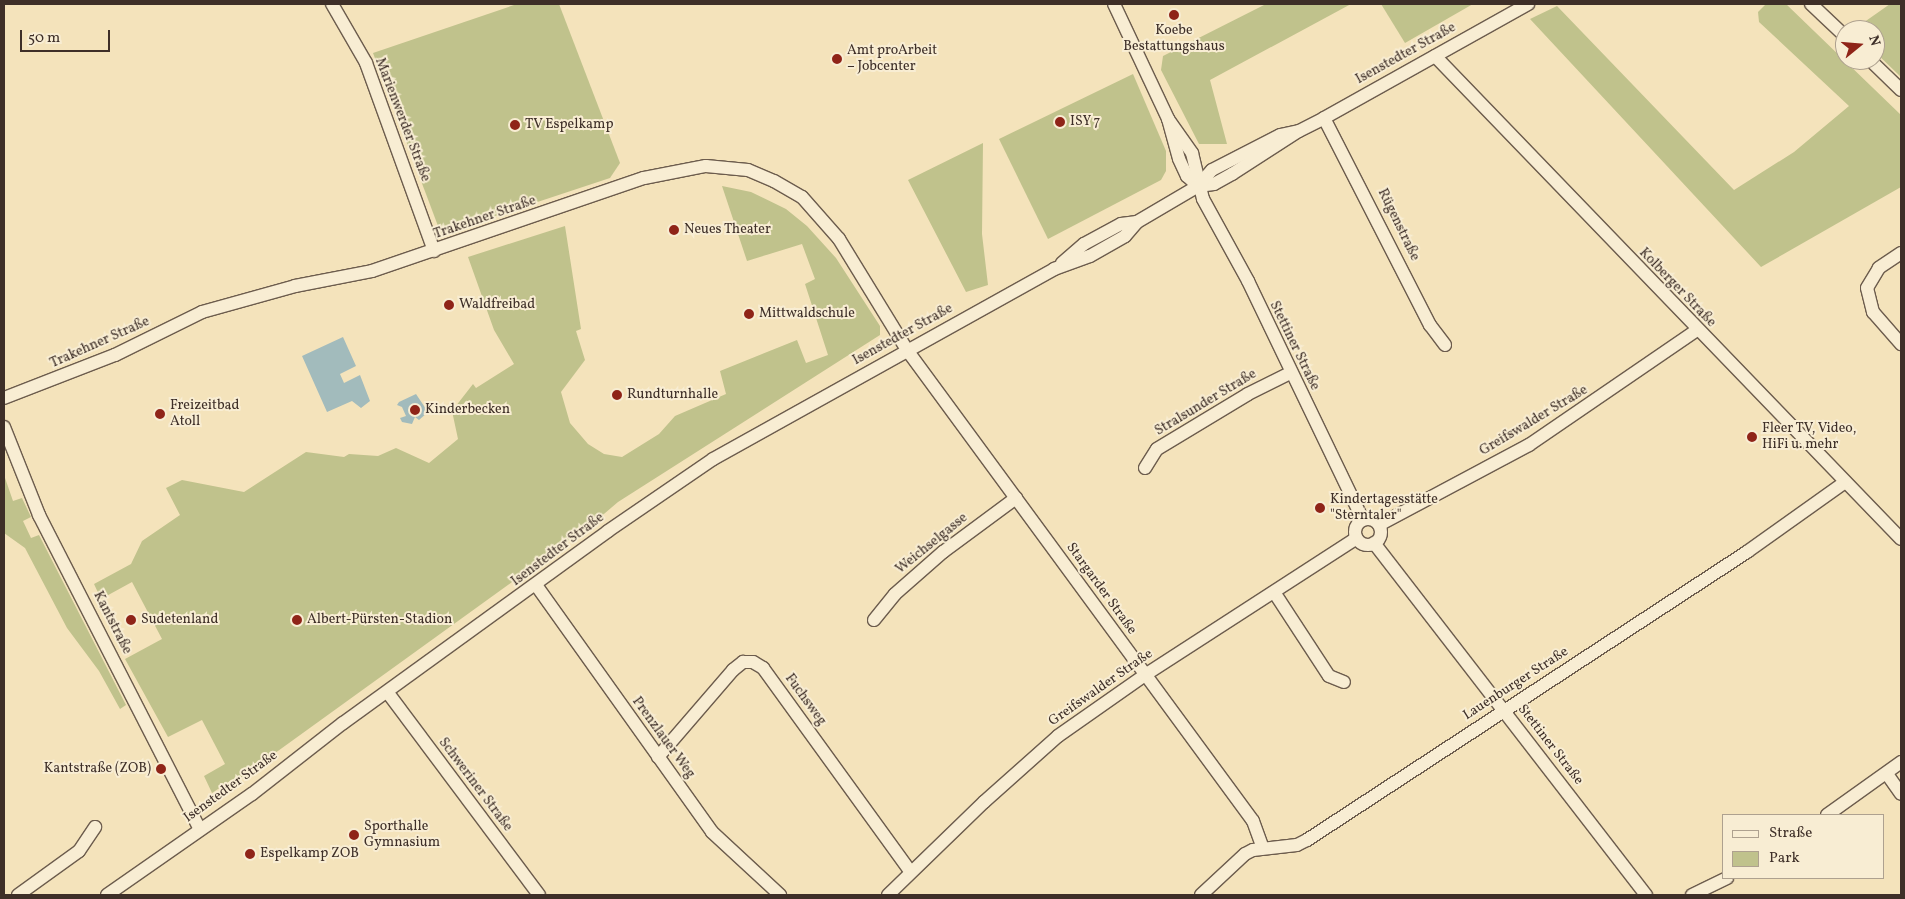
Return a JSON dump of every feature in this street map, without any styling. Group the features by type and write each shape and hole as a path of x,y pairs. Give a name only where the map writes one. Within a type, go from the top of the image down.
{"street":[{"name":"Marienwerder Straße","path":"332,4 366,63 434,251"},
{"name":"Stettiner Straße","path":"1114,4 1168,119 1179,159 1188,176 1198,186 1248,281 1290,373 1363,520"},
{"name":"Isenstedter Straße","path":"107,895 708,462 1054,269 1084,244 1121,224 1137,222 1198,186 1212,170 1280,135 1299,131 1324,118 1528,4"},
{"path":"1811,4 1835,27"},
{"name":"Kolberger Straße","path":"1435,56 1697,330 1901,539"},
{"path":"1880,70 1901,90"},
{"name":"Rügenstraße","path":"1324,118 1430,325 1445,344"},
{"name":"Trakehner Straße","path":"4,398 115,355 202,312 295,286 372,271 644,178 706,166 748,170 784,186 820,214 840,239 906,350"},
{"path":"1901,253 1879,268 1867,288 1873,312 1901,344"},
{"name":"Greifswalder Straße","path":"1379,526 1529,445 1697,330"},
{"name":"Stargarder Straße","path":"906,350 1253,820 1263,848"},
{"name":"Stralsunder Straße","path":"1145,468 1157,449 1248,394 1290,373"},
{"name":"Kantstraße","path":"4,426 39,515 200,829"},
{"name":"Lauenburger Straße","path":"1201,895 1244,854 1263,848 1289,846 1307,840 1747,552 1845,482"},
{"name":"Weichselgasse","path":"874,620 895,594 943,552 1016,498"},
{"path":"1372,519 1379,526 1380,537 1374,543 1366,544 1357,538 1355,529 1363,520 1372,519"},
{"name":"Greifswalder Straße","path":"888,895 910,871 1058,736 1145,675 1357,538"},
{"name":"Stettiner Straße","path":"1374,543 1646,895"},
{"name":"Prenzlauer Weg","path":"536,585 712,832 780,895"},
{"path":"1274,592 1329,676 1344,682"},
{"name":"Fuchsweg","path":"658,757 733,670 743,662 753,662 763,668 910,871"},
{"name":"Schweriner Straße","path":"388,692 539,895"},
{"path":"1828,814 1887,774 1901,762"},
{"path":"1887,774 1901,794"},
{"path":"18,895 79,851 95,827"},
{"path":"1692,895 1716,890 1726,879"}],"green space":[{"name":"TV Espelkamp","path":"517,4 559,4 620,163 610,178 441,234 373,53"},
{"path":"1266,4 1351,4 1210,80 1227,144 1199,144 1161,70 1163,56"},
{"path":"1381,4 1473,4 1405,43"},
{"path":"1766,4 1786,4 1835,51 1835,70 1854,70 1901,115 1901,187 1761,267 1530,19 1557,6 1734,190 1794,152 1849,106 1759,22 1758,12"},
{"path":"1890,4 1901,4 1901,77 1885,62 1885,20 1867,20"},
{"path":"1133,74 1166,151 1166,171 1161,180 1048,239 999,139"},
{"path":"983,143 982,234 988,285 966,292 908,180"},
{"path":"722,186 751,192 786,209 807,226 836,258 880,326 880,335 618,502 591,525 235,782 233,779 212,793 204,776 225,764 202,720 168,737 125,659 162,639 132,582 101,599 94,584 131,564 142,541 180,515 166,488 182,480 244,492 306,452 344,457 349,454 378,456 396,448 429,463 458,439 452,411 473,384 476,388 514,364 494,330 468,257 565,226 581,329 576,331 585,360 561,392 570,423 588,444 604,454 622,457 659,434 675,416 726,394 720,371 797,340 806,363 828,355 805,284 815,279 802,244 747,261"},
{"path":"4,475 13,501 22,498 31,517 23,521 31,538 39,535 126,705 120,709 99,671 67,628 25,548 4,533"}],"water":[{"path":"343,337 356,366 340,374 344,383 360,375 370,401 361,408 352,401 327,412 302,356"},
{"name":"Kinderbecken","path":"416,394 428,412 419,420 415,417 412,424 402,422 400,418 406,416 402,407 397,405 399,402"}],"place":[{"name":"Koebe Bestattungshaus","path":"1174,15"},
{"name":"Amt proArbeit – Jobcenter","path":"837,59"},
{"name":"ISY 7","path":"1060,122"},
{"name":"TV Espelkamp","path":"515,125"},
{"name":"Neues Theater","path":"674,230"},
{"name":"Waldfreibad","path":"449,305"},
{"name":"Mittwaldschule","path":"749,314"},
{"name":"Rundturnhalle","path":"617,395"},
{"name":"Kinderbecken","path":"415,410"},
{"name":"Freizeitbad Atoll","path":"160,414"},
{"name":"Fleer TV, Video, HiFi u. mehr","path":"1752,437"},
{"name":"Kindertagesstätte \"Sterntaler\"","path":"1320,508"},
{"name":"Sudetenland","path":"131,620"},
{"name":"Albert-Pürsten-Stadion","path":"297,620"},
{"name":"Kantstraße (ZOB)","path":"161,769"},
{"name":"Sporthalle Gymnasium","path":"354,835"},
{"name":"Espelkamp ZOB","path":"250,854"}]}
